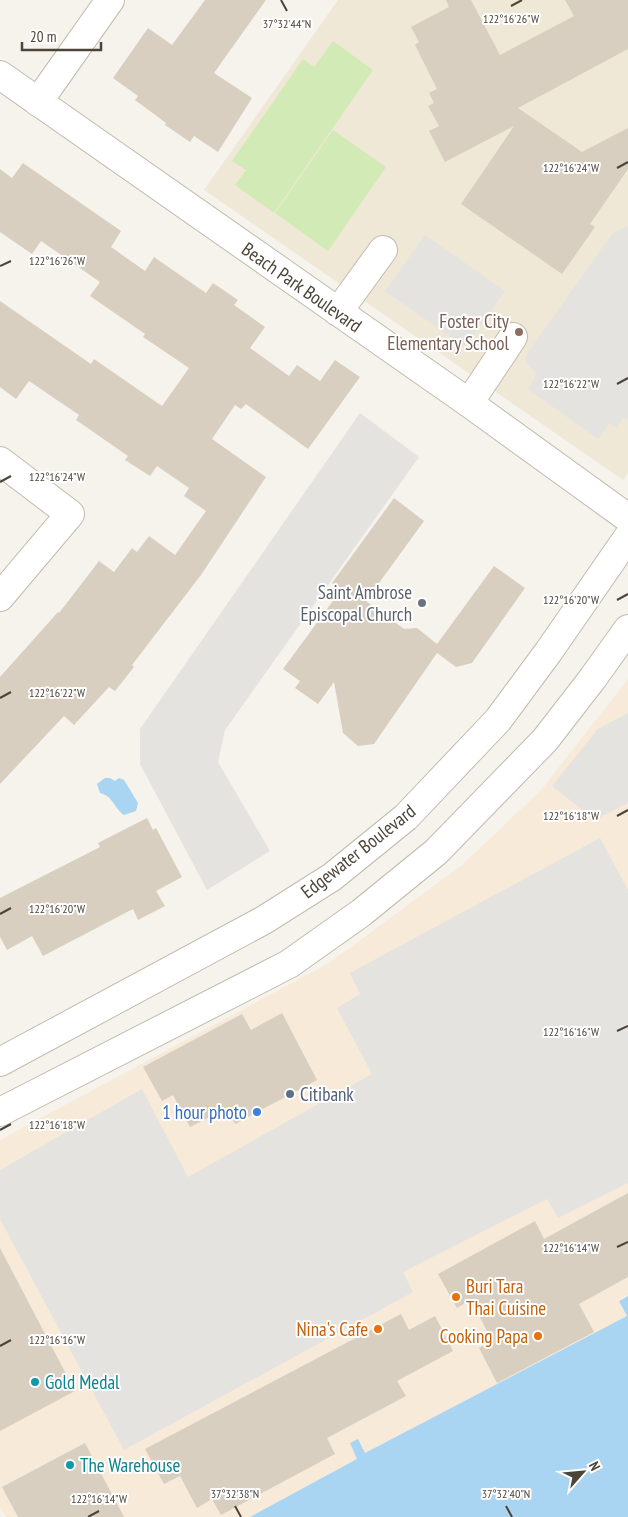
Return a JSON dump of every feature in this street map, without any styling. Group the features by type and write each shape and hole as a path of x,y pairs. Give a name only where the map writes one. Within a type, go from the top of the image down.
{"street":[{"path":"38,102 110,0"},
{"name":"Beach Park Boulevard","path":"0,75 469,403 628,518"},
{"path":"338,312 383,250"},
{"path":"469,403 513,337"},
{"path":"0,461 70,514 0,597"},
{"name":"Edgewater Boulevard","path":"0,1062 264,920 332,877 406,817 498,720 549,651 628,537"},
{"path":"0,1112 289,964 361,913 436,852 544,740 593,678 628,629"}],"shaded area":[{"name":"Foster City Elementary School","path":"338,0 628,0 628,473 623,480 204,190"},
{"path":"628,226 628,420 623,417 617,428 609,423 598,439 528,389 537,374 528,365 525,357 612,234"},
{"path":"425,235 505,291 465,347 385,291"},
{"path":"360,413 419,457 225,730 218,762 270,851 207,890 140,764 140,729"},
{"path":"628,679 628,1295 618,1300 627,1316 365,1453 350,1443 357,1459 250,1517 6,1517 0,1507 0,1140 329,963 462,865 541,790"},
{"path":"628,713 628,803 595,820 552,786 598,729"},
{"path":"600,838 628,890 628,1183 558,1218 547,1199 403,1272 413,1292 124,1450 0,1219 0,1170 142,1089 188,1177 372,1074 337,1008 360,994 350,973"}],"green space":[{"path":"333,41 373,70 274,213 235,185 246,170 232,161 303,59 314,67"},
{"path":"333,130 386,167 328,251 275,213"}],"water":[{"path":"105,778 115,781 119,778 124,780 138,803 136,811 124,815 111,799 100,793 97,784"},
{"path":"628,1296 628,1517 250,1517 357,1459 350,1443 358,1439 365,1453 627,1316 619,1301"}],"building":[{"path":"205,0 266,0 214,73 252,98 218,152 194,136 190,142 165,125 166,123 135,100 138,96 113,78 148,28 172,45"},
{"path":"446,0 471,0 500,55 574,16 565,0 628,0 628,49 518,108 582,152 628,128 628,169 590,224 595,227 562,274 461,204 514,126 445,162 429,131 439,126 428,106 434,103 429,93 437,89 415,45 419,42 411,27 449,7"},
{"path":"23,163 121,231 111,247 145,271 154,257 206,293 213,283 238,300 234,305 265,327 250,348 289,376 297,365 320,381 335,360 360,377 308,449 246,404 241,409 235,405 212,439 266,477 201,575 132,665 134,667 115,691 109,687 74,725 64,716 0,784 0,677 59,613 99,561 114,572 132,548 137,552 149,536 175,555 206,511 184,496 189,488 157,466 150,476 125,460 128,456 76,420 79,415 29,381 16,399 0,387 0,301 91,364 94,359 162,406 189,368 143,337 145,334 90,296 100,282 41,241 32,254 0,232 0,169 12,178"},
{"path":"394,498 424,521 366,601 404,629 417,628 437,644 494,566 525,588 472,663 456,667 437,653 374,744 358,746 343,733 334,682 318,704 295,688 300,681 283,669 341,590 332,583"},
{"path":"147,818 153,830 156,828 182,877 156,891 165,906 138,920 133,909 43,956 32,936 7,950 0,937 0,898 100,847 98,843"},
{"path":"282,1013 317,1080 235,1124 227,1108 190,1127 173,1095 162,1101 143,1067 242,1014 251,1030"},
{"path":"628,1193 628,1277 579,1304 594,1332 497,1383 479,1348 492,1341 471,1300 457,1308 438,1274 535,1221 544,1239"},
{"path":"0,1248 75,1391 0,1431"},
{"path":"401,1314 409,1330 435,1316 453,1351 397,1381 406,1396 327,1438 335,1454 221,1515 212,1499 197,1508 180,1476 164,1484 145,1449"},
{"name":"The Warehouse","path":"85,1443 124,1517 18,1517 2,1487"}],"place":[{"name":"Foster City Elementary School","path":"519,332"},
{"name":"Saint Ambrose Episcopal Church","path":"422,603"},
{"name":"Citibank","path":"290,1094"},
{"name":"1 hour photo","path":"257,1112"},
{"name":"Buri Tara Thai Cuisine","path":"456,1297"},
{"name":"Nina's Cafe","path":"378,1329"},
{"name":"Cooking Papa","path":"538,1336"},
{"name":"Gold Medal","path":"35,1382"},
{"name":"The Warehouse","path":"70,1465"}]}
